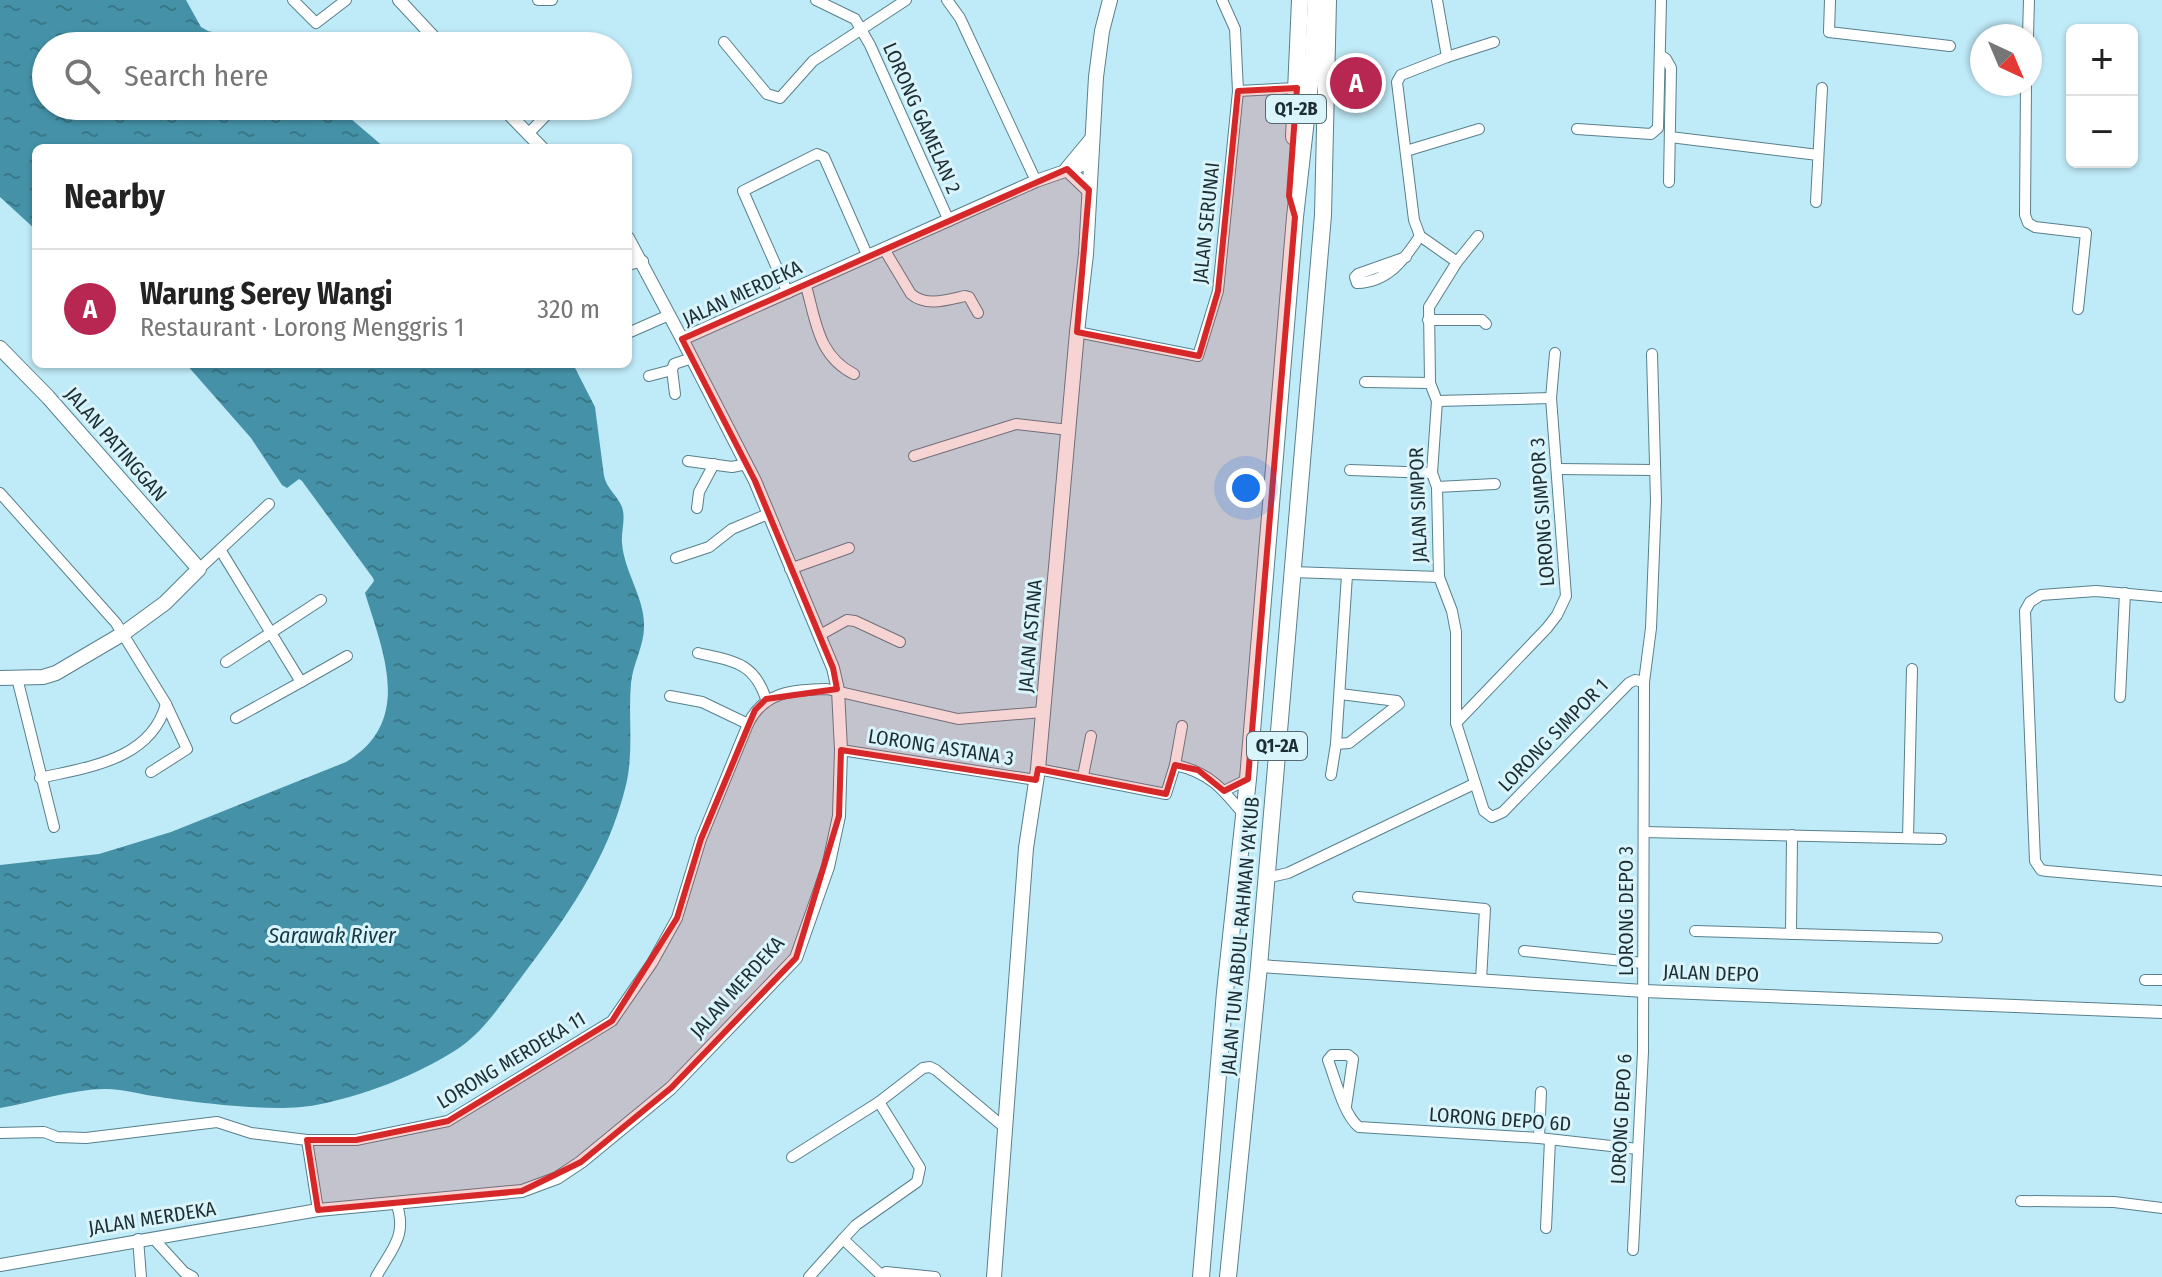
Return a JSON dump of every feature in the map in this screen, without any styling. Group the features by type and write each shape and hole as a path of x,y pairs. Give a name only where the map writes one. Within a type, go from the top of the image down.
{"main road":[{"name":"JALAN ASTANA","path":"994,1277 1025,864 1037,775 1086,254 1099,51 1110,0"},
{"name":"Q1-2B","path":"1295,217 1289,196 1300,0"},
{"path":"1295,217 1313,57 1316,0"},
{"path":"1323,215 1328,0"},
{"name":"Q1-2A","path":"1323,215 1332,190 1338,0"},
{"path":"1089,190 1067,169 1092,140"},
{"name":"JALAN TUN ABDUL RAHMAN YA'KUB","path":"1228,1277 1259,966 1323,215"},
{"name":"JALAN TUN ABDUL RAHMAN YA'KUB","path":"1201,1277 1225,992 1248,779 1295,217"},
{"name":"JALAN PATINGGAN","path":"0,348 48,397 199,569"},
{"path":"0,678 43,677 56,673 124,633 165,603 199,569"}],"street":[{"path":"293,0 316,23 346,0"},
{"path":"399,0 429,32"},
{"path":"538,0 552,0"},
{"path":"816,0 855,19 861,30"},
{"path":"724,42 767,94 780,98 813,61 906,0"},
{"path":"947,0 960,18 1036,181"},
{"name":"JALAN SERUNAI","path":"1077,332 1198,356 1218,291 1238,91 1235,29 1222,0"},
{"path":"1437,0 1447,57"},
{"path":"1577,129 1655,132 1658,128 1661,0"},
{"path":"1830,0 1829,32 1950,46"},
{"path":"2028,24 2029,0"},
{"name":"LORONG GAMELAN 2","path":"861,30 949,221"},
{"path":"1457,262 1420,236 1414,220 1397,82 1401,75 1494,42"},
{"path":"1660,55 1671,68 1669,182"},
{"path":"1238,91 1297,88"},
{"path":"1816,202 1822,88"},
{"path":"2026,96 2025,215 2028,223 2035,227 2086,233 2078,309"},
{"path":"514,120 537,144"},
{"path":"528,134 542,120"},
{"path":"1406,151 1479,129"},
{"path":"1670,137 1818,155"},
{"path":"788,293 743,191 817,154 824,157 868,257"},
{"name":"JALAN MERDEKA","path":"0,1265 318,1210 522,1191 557,1178 613,1138 671,1088 762,996 796,958 828,867 839,816 841,750 838,690 820,635 747,464 682,339 1036,181 1091,162"},
{"path":"1406,257 1420,236"},
{"name":"JALAN SIMPOR","path":"1478,236 1431,299 1428,320 1430,383 1437,401 1432,473 1437,487 1439,577 1456,632 1456,723 1484,811"},
{"path":"632,244 682,339"},
{"path":"884,249 917,299 925,302 965,296 969,297 978,313"},
{"path":"632,264 643,261"},
{"path":"806,286 824,347 837,362 854,374"},
{"path":"632,331 669,315"},
{"path":"1428,320 1482,320 1486,324"},
{"name":"LORONG SIMPOR 3","path":"1456,723 1547,628 1566,596 1551,398 1555,353"},
{"path":"1652,354 1656,501 1651,628 1644,682 1644,832 1941,839"},
{"path":"649,376 672,370 678,362 692,358"},
{"path":"672,370 675,394"},
{"path":"1365,382 1430,383"},
{"path":"1437,401 1551,398"},
{"path":"914,456 1016,424 1069,430"},
{"path":"688,461 732,467 747,464"},
{"path":"697,508 699,492 714,464"},
{"path":"1557,469 1654,470"},
{"path":"1350,470 1432,473"},
{"path":"1437,487 1495,484"},
{"path":"0,493 124,633 166,704 187,749 151,772"},
{"path":"199,569 269,504"},
{"path":"676,558 709,547 732,529 768,514"},
{"path":"790,569 849,548"},
{"path":"221,551 301,682"},
{"path":"1292,572 1439,577"},
{"path":"1331,775 1340,694 1347,575"},
{"path":"2162,597 2096,591 2041,595 2030,602 2025,611 2035,861 2041,870 2047,871 2162,881"},
{"path":"2120,697 2125,593"},
{"path":"226,662 321,600"},
{"path":"820,635 847,620 900,642"},
{"path":"698,653 727,659 750,669 760,682 766,699 809,689 838,690 958,719 1043,712"},
{"path":"236,718 347,656"},
{"path":"1908,838 1912,669"},
{"path":"17,678 54,827"},
{"name":"LORONG SIMPOR 1","path":"1484,811 1492,817 1503,812 1629,683 1635,680 1644,682"},
{"path":"1336,744 1349,743 1399,704 1397,701 1340,694"},
{"path":"670,696 702,702 748,724"},
{"name":"LORONG MERDEKA 11","path":"0,1133 44,1132 57,1137 86,1138 217,1122 251,1133 307,1140 356,1140 448,1121 612,1021 652,963 677,918 701,839 748,724 755,710 766,699"},
{"path":"40,778 110,762 132,749 154,730 166,704"},
{"path":"1182,726 1175,765 1198,770 1224,791 1244,815"},
{"path":"1083,776 1091,736"},
{"name":"LORONG ASTANA 3","path":"841,750 1037,775 1083,776 1166,794 1175,765"},
{"path":"1224,791 1248,779"},
{"path":"1266,878 1288,873 1474,784"},
{"name":"LORONG DEPO 3","path":"1644,832 1644,991"},
{"path":"1791,934 1792,835"},
{"path":"1358,897 1485,909 1481,980"},
{"path":"1695,931 1937,938"},
{"path":"1524,951 1643,963"},
{"name":"JALAN DEPO","path":"1259,966 1644,991 2162,1012"},
{"path":"2145,980 2162,980"},
{"name":"LORONG DEPO 6","path":"1633,1250 1644,991"},
{"path":"1332,1055 1348,1055 1353,1059 1346,1106 1328,1060 1332,1055"},
{"path":"792,1157 879,1102 923,1068 930,1067 1005,1128"},
{"path":"1541,1092 1546,1228"},
{"path":"809,1277 856,1225 917,1182 920,1175 920,1168 879,1102"},
{"name":"LORONG DEPO 6D","path":"1346,1106 1353,1123 1359,1127 1544,1139 1638,1149"},
{"path":"307,1140 318,1210"},
{"path":"2021,1201 2114,1202 2162,1208"},
{"path":"376,1277 400,1232 401,1218 396,1202"},
{"path":"153,1238 184,1272 193,1277"},
{"path":"138,1239 141,1277"},
{"path":"843,1239 880,1276 886,1272 935,1277"}],"highlighted area":[{"path":"1297,88 1289,196 1295,217 1248,779 1224,791 1198,770 1175,765 1166,794 1038,769 1036,780 841,750 839,816 796,958 671,1088 581,1162 522,1191 318,1210 307,1140 356,1140 448,1121 612,1021 677,918 701,839 755,710 766,699 837,689 833,668 755,481 682,339 1067,169 1089,190 1077,332 1199,356 1218,291 1238,91"}],"water":[{"path":"0,0 186,0 201,27 212,32 32,32 32,120 352,120 380,144 32,144 32,226 0,197"},
{"name":"Sarawak River","path":"190,368 575,368 595,407 607,485 622,507 626,564 641,604 644,624 631,683 630,760 618,812 584,887 499,1008 466,1043 423,1068 352,1096 300,1107 260,1108 106,1089 66,1093 0,1108 0,865 99,854 171,832 346,762 367,745 380,727 387,706 388,684 385,662 365,593 373,578 302,481 299,479 287,488 282,485 251,438"}],"place":[{"name":"Warung Serey Wangi","path":"1356,83"}]}
